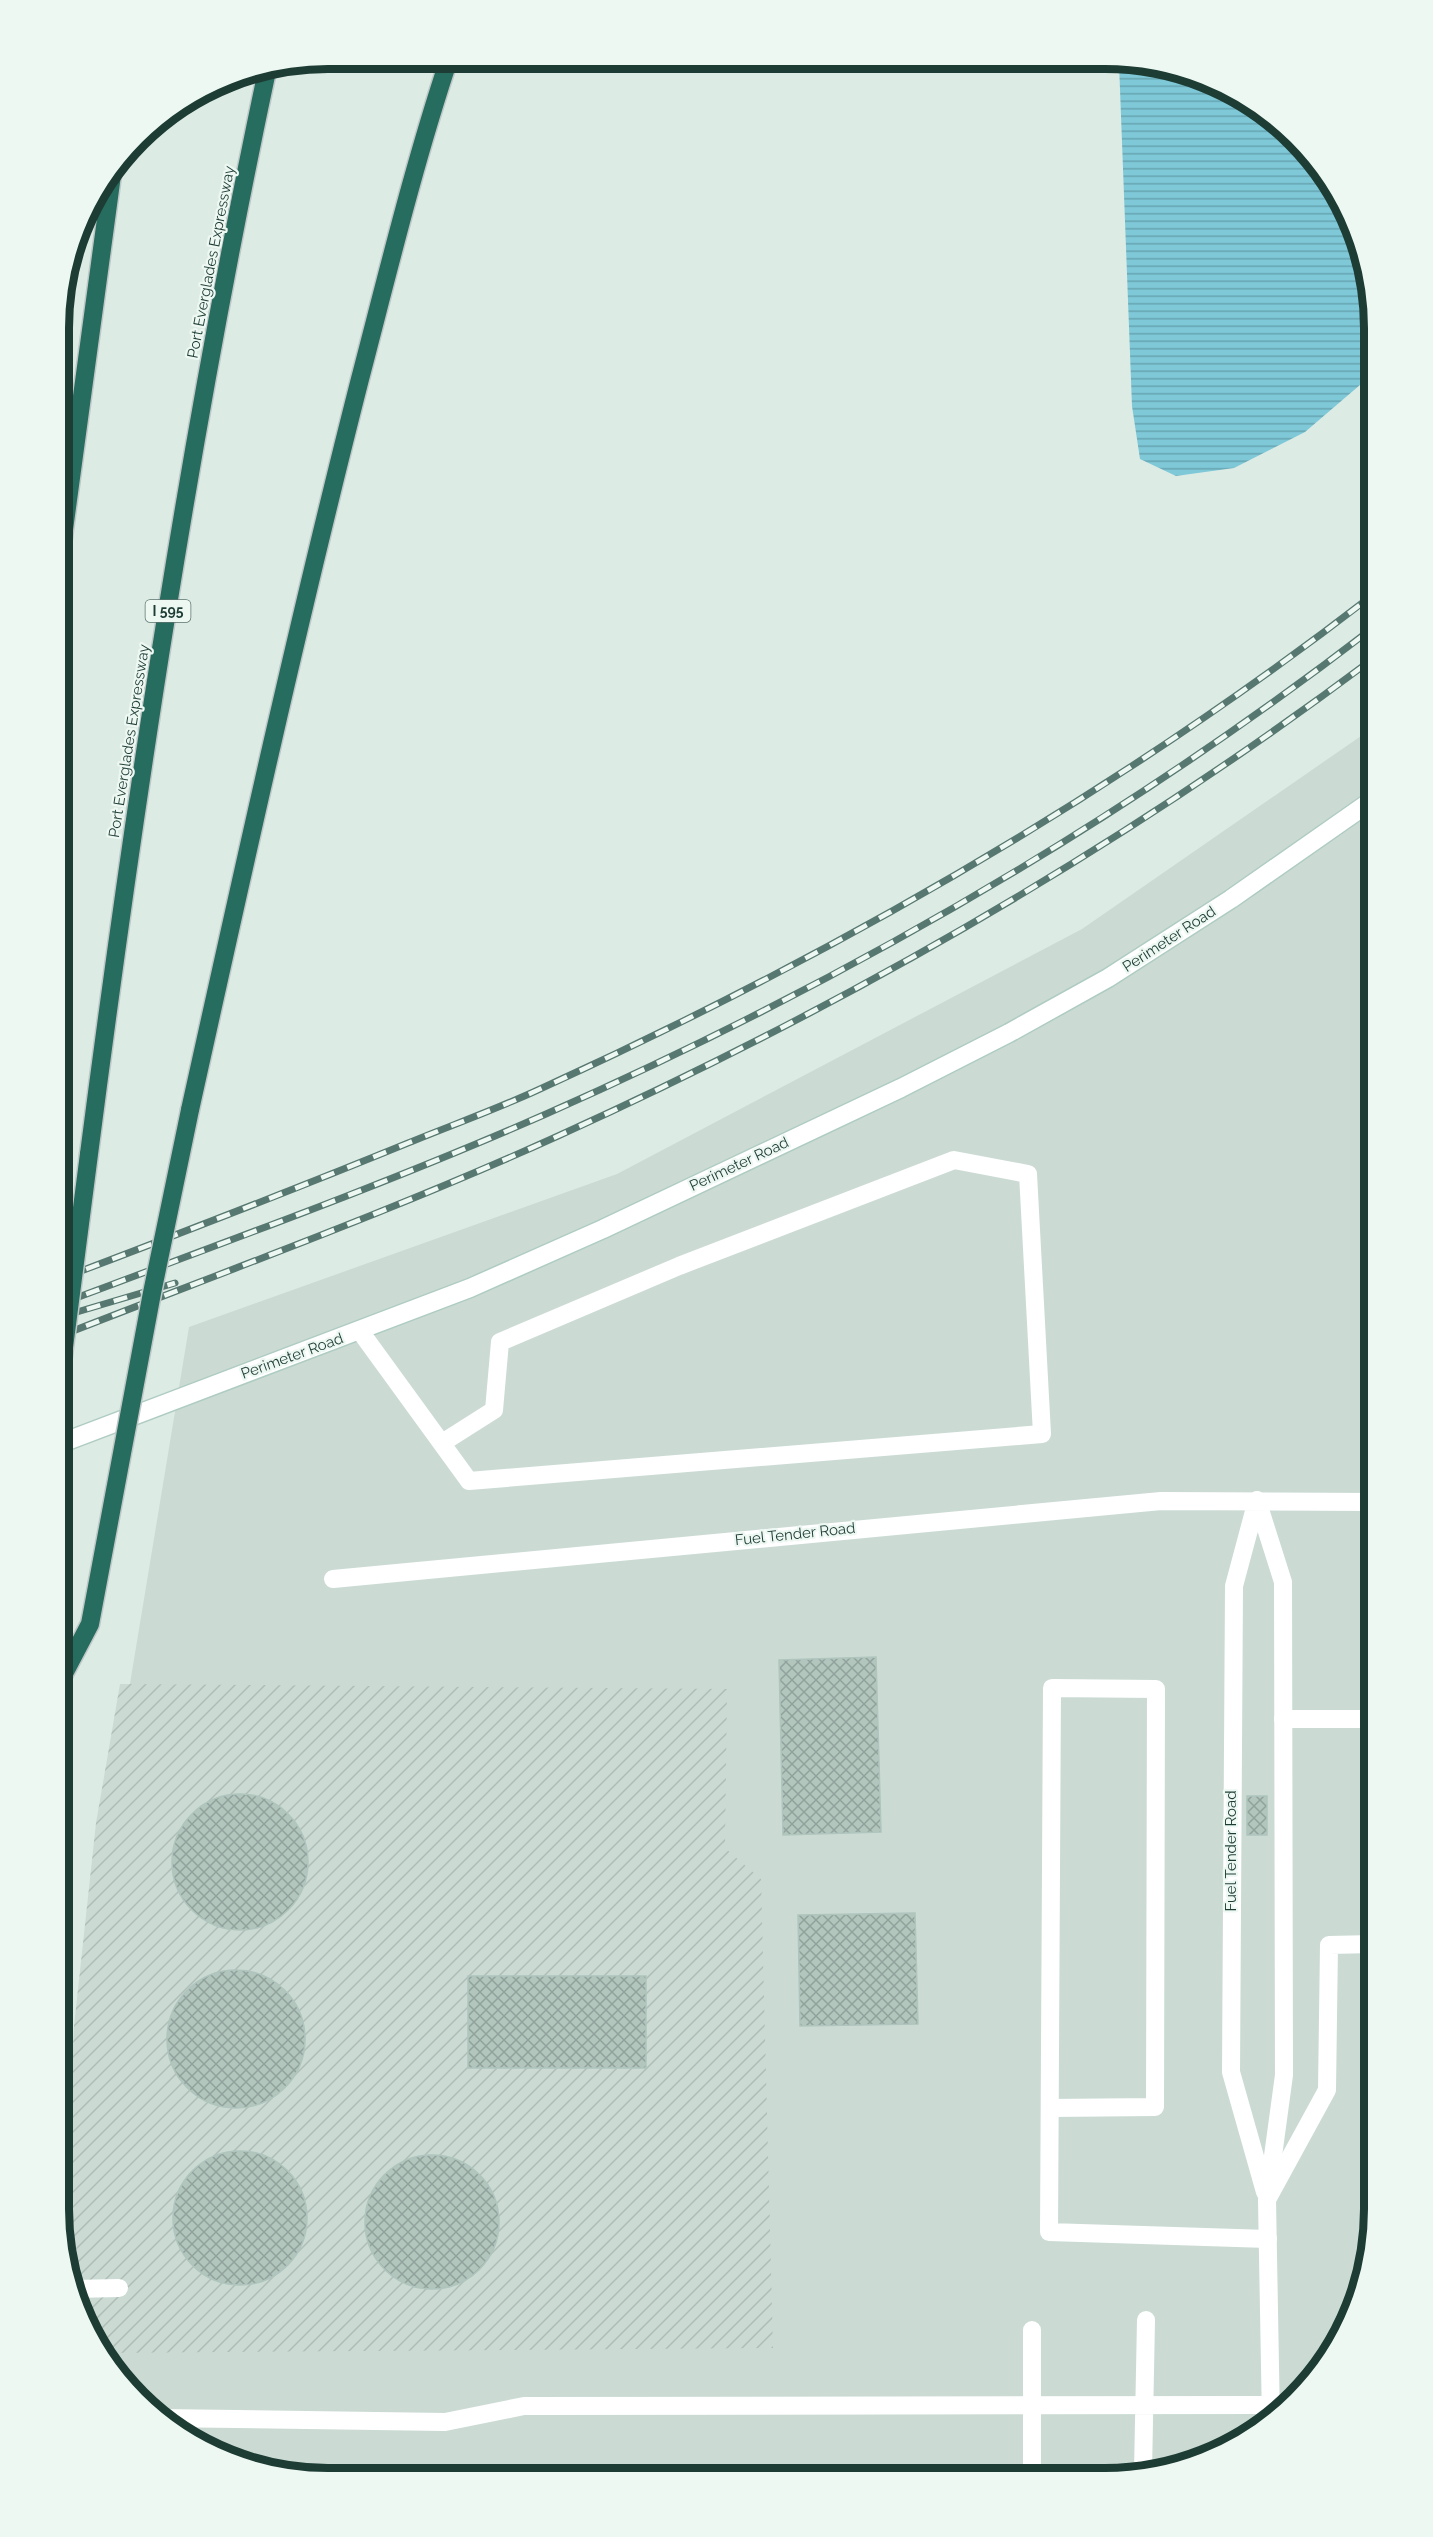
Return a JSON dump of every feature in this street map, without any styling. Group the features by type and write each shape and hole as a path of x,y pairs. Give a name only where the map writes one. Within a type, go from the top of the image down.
{"highway":[{"path":"69,1664 90,1624 152,1293 278,710 398,232 446,69"},
{"name":"Port Everglades Expressway","path":"69,1309 153,699 205,390 266,77"},
{"path":"69,493 110,188"}],"street":[{"name":"Perimeter Road","path":"69,1440 360,1331 470,1287 603,1229 900,1088 1009,1033 1108,978 1222,905 1364,806"},
{"path":"360,1331 469,1481 1042,1434 1028,1174 954,1161 679,1266 500,1342 494,1410 442,1443"},
{"name":"Fuel Tender Road","path":"333,1579 1161,1501 1257,1500 1364,1503"},
{"name":"Fuel Tender Road","path":"1257,1500 1283,1582 1284,2075 1267,2200 1271,2408"},
{"name":"Fuel Tender Road","path":"1257,1500 1234,1586 1231,2072 1267,2200"},
{"path":"1050,2108 1155,2107 1156,1689 1052,1688 1049,2232 1268,2238"},
{"path":"1283,1719 1364,1719"},
{"path":"1267,2200 1327,2090 1329,1945 1364,1944"},
{"path":"82,2289 119,2288"},
{"path":"1143,2465 1146,2320"},
{"path":"1032,2330 1032,2468"},
{"path":"176,2418 445,2422 524,2406 1144,2405 1265,2413"}],"shaded area":[{"path":"1364,734 1364,2209 1362,2243 1355,2276 1344,2308 1329,2338 1300,2380 1276,2404 1249,2424 1204,2448 1172,2459 1139,2466 1105,2468 328,2468 294,2466 261,2459 229,2448 198,2433 157,2404 123,2367 96,2324 76,2266 119,1750 189,1327 617,1174 1082,929"},
{"path":"120,1684 727,1689 725,1848 761,1879 773,2348 113,2353 96,2324 78,2276 71,2243 69,2209 69,2122 74,2026 96,1823"}],"water":[{"path":"1119,70 1139,71 1172,78 1220,96 1263,123 1300,157 1320,184 1337,213 1350,245 1362,294 1364,328 1364,382 1305,432 1234,468 1176,476 1140,459 1132,406"}],"building":[{"path":"876,1657 881,1832 783,1835 779,1660"},
{"path":"240,1794 266,1800 288,1814 302,1836 308,1862 302,1888 288,1910 266,1924 240,1930 214,1924 192,1910 178,1888 172,1862 178,1836 192,1814 214,1800"},
{"path":"1247,1796 1267,1796 1267,1835 1247,1835"},
{"path":"915,1913 918,2024 800,2026 798,1915"},
{"path":"236,1970 262,1975 285,1990 300,2013 305,2039 300,2065 285,2088 262,2103 236,2108 210,2103 187,2088 172,2065 167,2039 172,2013 187,1990 210,1975"},
{"path":"468,1976 646,1976 646,2068 468,2068"},
{"path":"240,2151 266,2156 287,2171 302,2192 307,2218 302,2244 287,2265 266,2280 240,2285 214,2280 193,2265 178,2244 173,2218 178,2192 193,2171 214,2156"},
{"path":"432,2155 458,2160 479,2175 494,2196 499,2222 494,2248 479,2269 458,2284 432,2289 406,2284 385,2269 370,2248 365,2222 370,2196 385,2175 406,2160"}],"railway":[{"path":"69,1276 278,1195 540,1089 758,983 866,926 971,866 1075,802 1177,736 1277,667 1364,602"},
{"path":"69,1301 486,1140 655,1064 763,1011 870,955 1078,833 1278,699 1364,634"},
{"path":"69,1333 373,1215 497,1163 665,1086 771,1033 979,919 1081,858 1181,794 1364,665"},
{"path":"69,1314 175,1283"}]}
